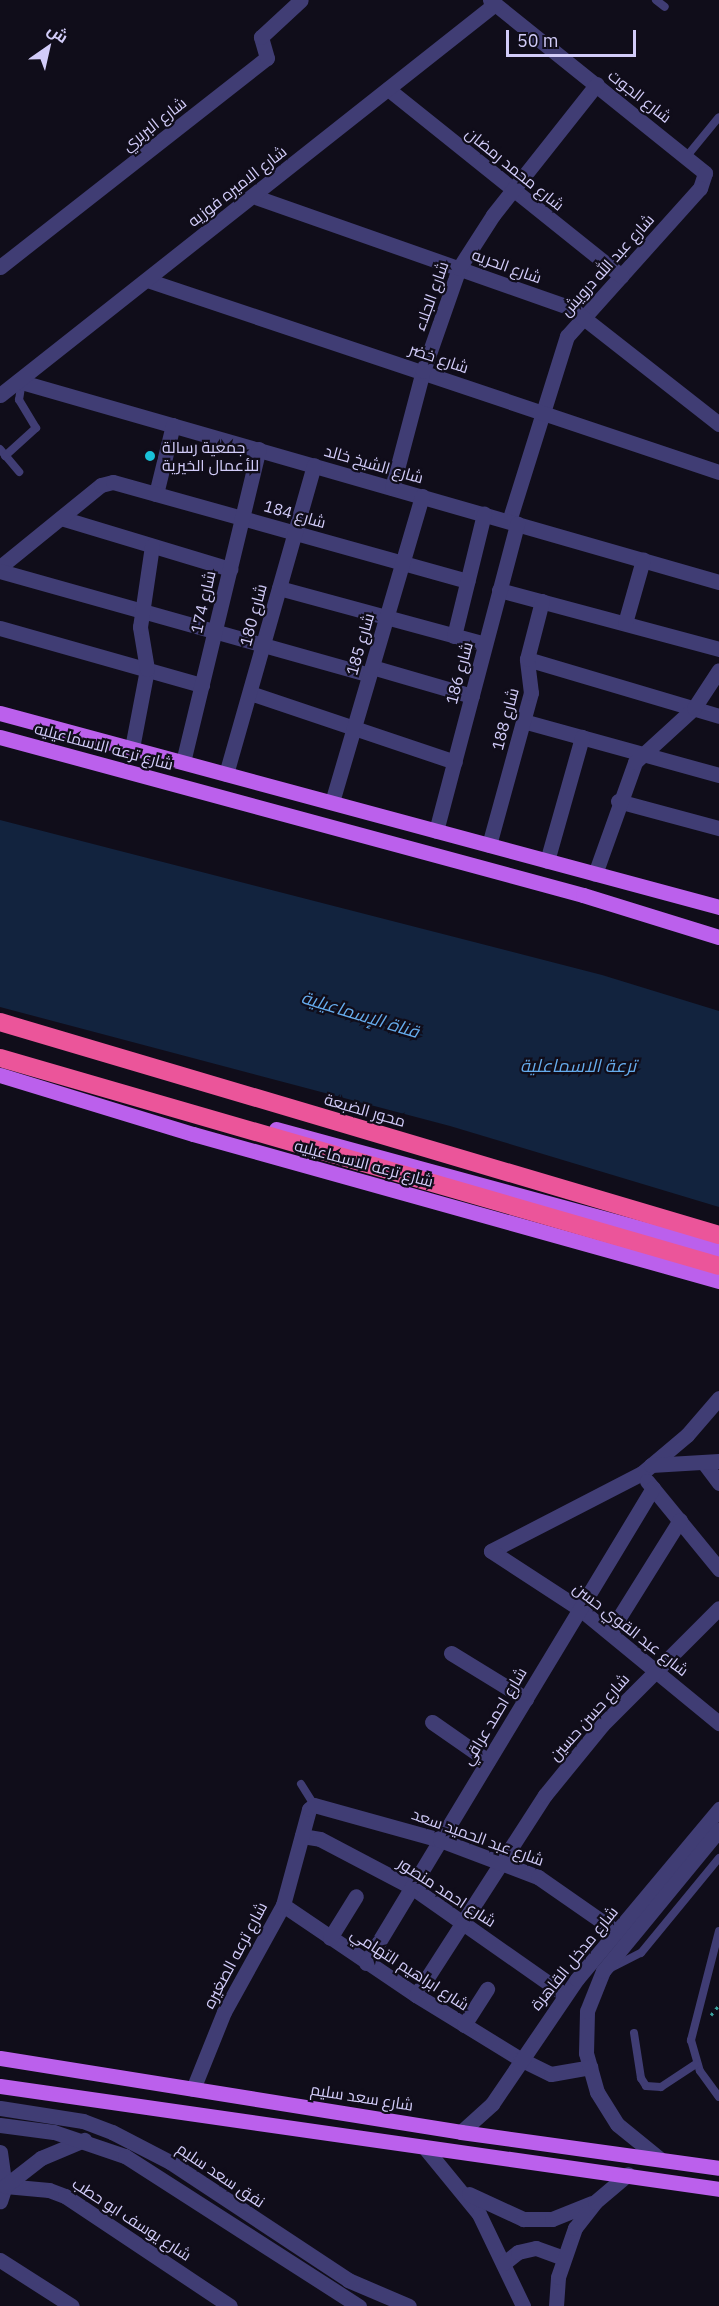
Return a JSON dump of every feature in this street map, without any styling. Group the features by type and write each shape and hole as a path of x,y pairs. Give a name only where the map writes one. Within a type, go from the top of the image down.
{"highway":[{"name":"محور الضبعة","path":"0,1022 719,1235"},
{"path":"0,1058 719,1266"}],"main road":[{"name":"شارع ترعه الاسماعيليه","path":"0,713 719,907"},
{"name":"شارع ترعه الاسماعيليه","path":"0,737 583,895 719,937"},
{"name":"شارع ترعه الاسماعيليه","path":"0,1051 719,1249"},
{"name":"شارع ترعه الاسماعيليه","path":"0,1075 193,1134 719,1281"},
{"name":"شارع سعد سليم","path":"0,2058 461,2132 719,2168"},
{"path":"0,2086 425,2148 628,2174 719,2189"}],"street":[{"name":"شارع البربري","path":"0,267 267,58 261,37 301,0"},
{"name":"شارع الجوت","path":"492,2 687,156 701,168 705,179"},
{"name":"شارع الاميره فوزيه","path":"0,395 20,382 388,89 492,2"},
{"name":"شارع الجلاء","path":"392,488 423,371 459,268 512,190 597,84"},
{"name":"شارع محمد رمضان","path":"388,89 621,276"},
{"name":"شارع عبد الله درويش","path":"513,523 561,348 583,316 705,179"},
{"name":"شارع الحريه","path":"254,196 558,303 583,316 719,424"},
{"name":"شارع خضر","path":"147,280 719,472"},
{"name":"شارع الشيخ خالد","path":"20,382 719,582"},
{"path":"156,494 172,425"},
{"name":"شارع 174","path":"183,762 259,449"},
{"name":"شارع 180","path":"226,774 314,465"},
{"name":"شارع 184","path":"61,518 101,485 113,482 467,581"},
{"name":"شارع 185","path":"332,802 422,496"},
{"path":"454,636 484,514"},
{"path":"0,569 61,518 230,569"},
{"name":"شارع 186","path":"436,831 499,590 513,523"},
{"path":"132,748 147,669 141,640 142,612 152,546"},
{"path":"626,623 643,560"},
{"path":"0,569 214,633 472,696"},
{"path":"279,588 485,644"},
{"path":"499,590 719,649"},
{"name":"شارع 188","path":"489,845 533,686 527,659 542,601"},
{"path":"0,628 202,685"},
{"path":"527,659 719,716"},
{"path":"595,874 618,801 642,754 694,708 719,670"},
{"path":"250,693 454,762"},
{"path":"523,721 719,775"},
{"path":"547,861 582,737"},
{"path":"618,801 719,828"},
{"path":"646,1469 687,1435 719,1398"},
{"path":"646,1469 712,1462 719,1483"},
{"path":"646,1469 653,1488 719,1569"},
{"name":"شارع عبد القوي حسن","path":"646,1469 491,1548 493,1554 580,1609 610,1632 719,1723"},
{"name":"شارع احمد عراقي","path":"366,1963 653,1488"},
{"path":"610,1632 680,1520"},
{"name":"شارع حسن حسين","path":"416,1995 544,1795 602,1725 719,1608"},
{"path":"451,1653 526,1698"},
{"path":"432,1722 488,1761"},
{"name":"شارع عبد الحميد سعد","path":"314,1805 440,1840 547,1882 617,1932"},
{"name":"شارع ترعه الصغيره","path":"193,2089 224,2012 283,1905 309,1809 314,1805"},
{"name":"شارع مدخل القاهرة","path":"461,2132 492,2104 565,1995 719,1809"},
{"name":"شارع مدخل القاهرة","path":"660,2159 609,2114 597,2092 590,2067 585,2025 591,1997 603,1971 719,1830"},
{"name":"شارع احمد منصور","path":"302,1836 320,1839 413,1888 565,1995"},
{"path":"330,1938 356,1896"},
{"name":"شارع ابراهيم التهامي","path":"283,1905 366,1963 520,2059 551,2074 590,2067"},
{"path":"464,2025 488,1989"},
{"name":"نفق سعد سليم","path":"0,2108 83,2121 112,2132 170,2162 348,2280 409,2306"},
{"path":"0,2125 84,2140 124,2156 154,2173 359,2306"},
{"path":"2,2194 41,2158 84,2140"},
{"path":"425,2148 464,2191 504,2264 523,2306"},
{"path":"0,2152 2,2194"},
{"path":"556,2306 563,2258 575,2228 594,2202 628,2174"},
{"name":"شارع يوسف ابو حطب","path":"2,2194 49,2190 65,2196 230,2306"},
{"path":"464,2191 523,2219 552,2219 594,2202"},
{"path":"504,2264 518,2252 537,2248 563,2258"},
{"path":"0,2260 72,2306"}],"lane":[{"path":"656,0 665,7"},
{"path":"687,156 719,117"},
{"path":"19,472 3,452 36,428 19,400 20,382"},
{"path":"301,1784 314,1805"},
{"path":"603,1971 641,1953 719,1858"},
{"path":"719,1931 692,2032 696,2064 719,2097"},
{"path":"634,2033 641,2078 646,2086 661,2087 696,2064"}],"water":[{"name":"ترعة الاسماعلية","path":"0,820 602,975 719,1011 719,1207 450,1126 0,1007"}],"place":[{"name":"جمعية رسالة للأعمال الخيرية","path":"150,456"}],"water label":[{"name":"قناة الإسماعيلية","path":"360,1015"}]}
